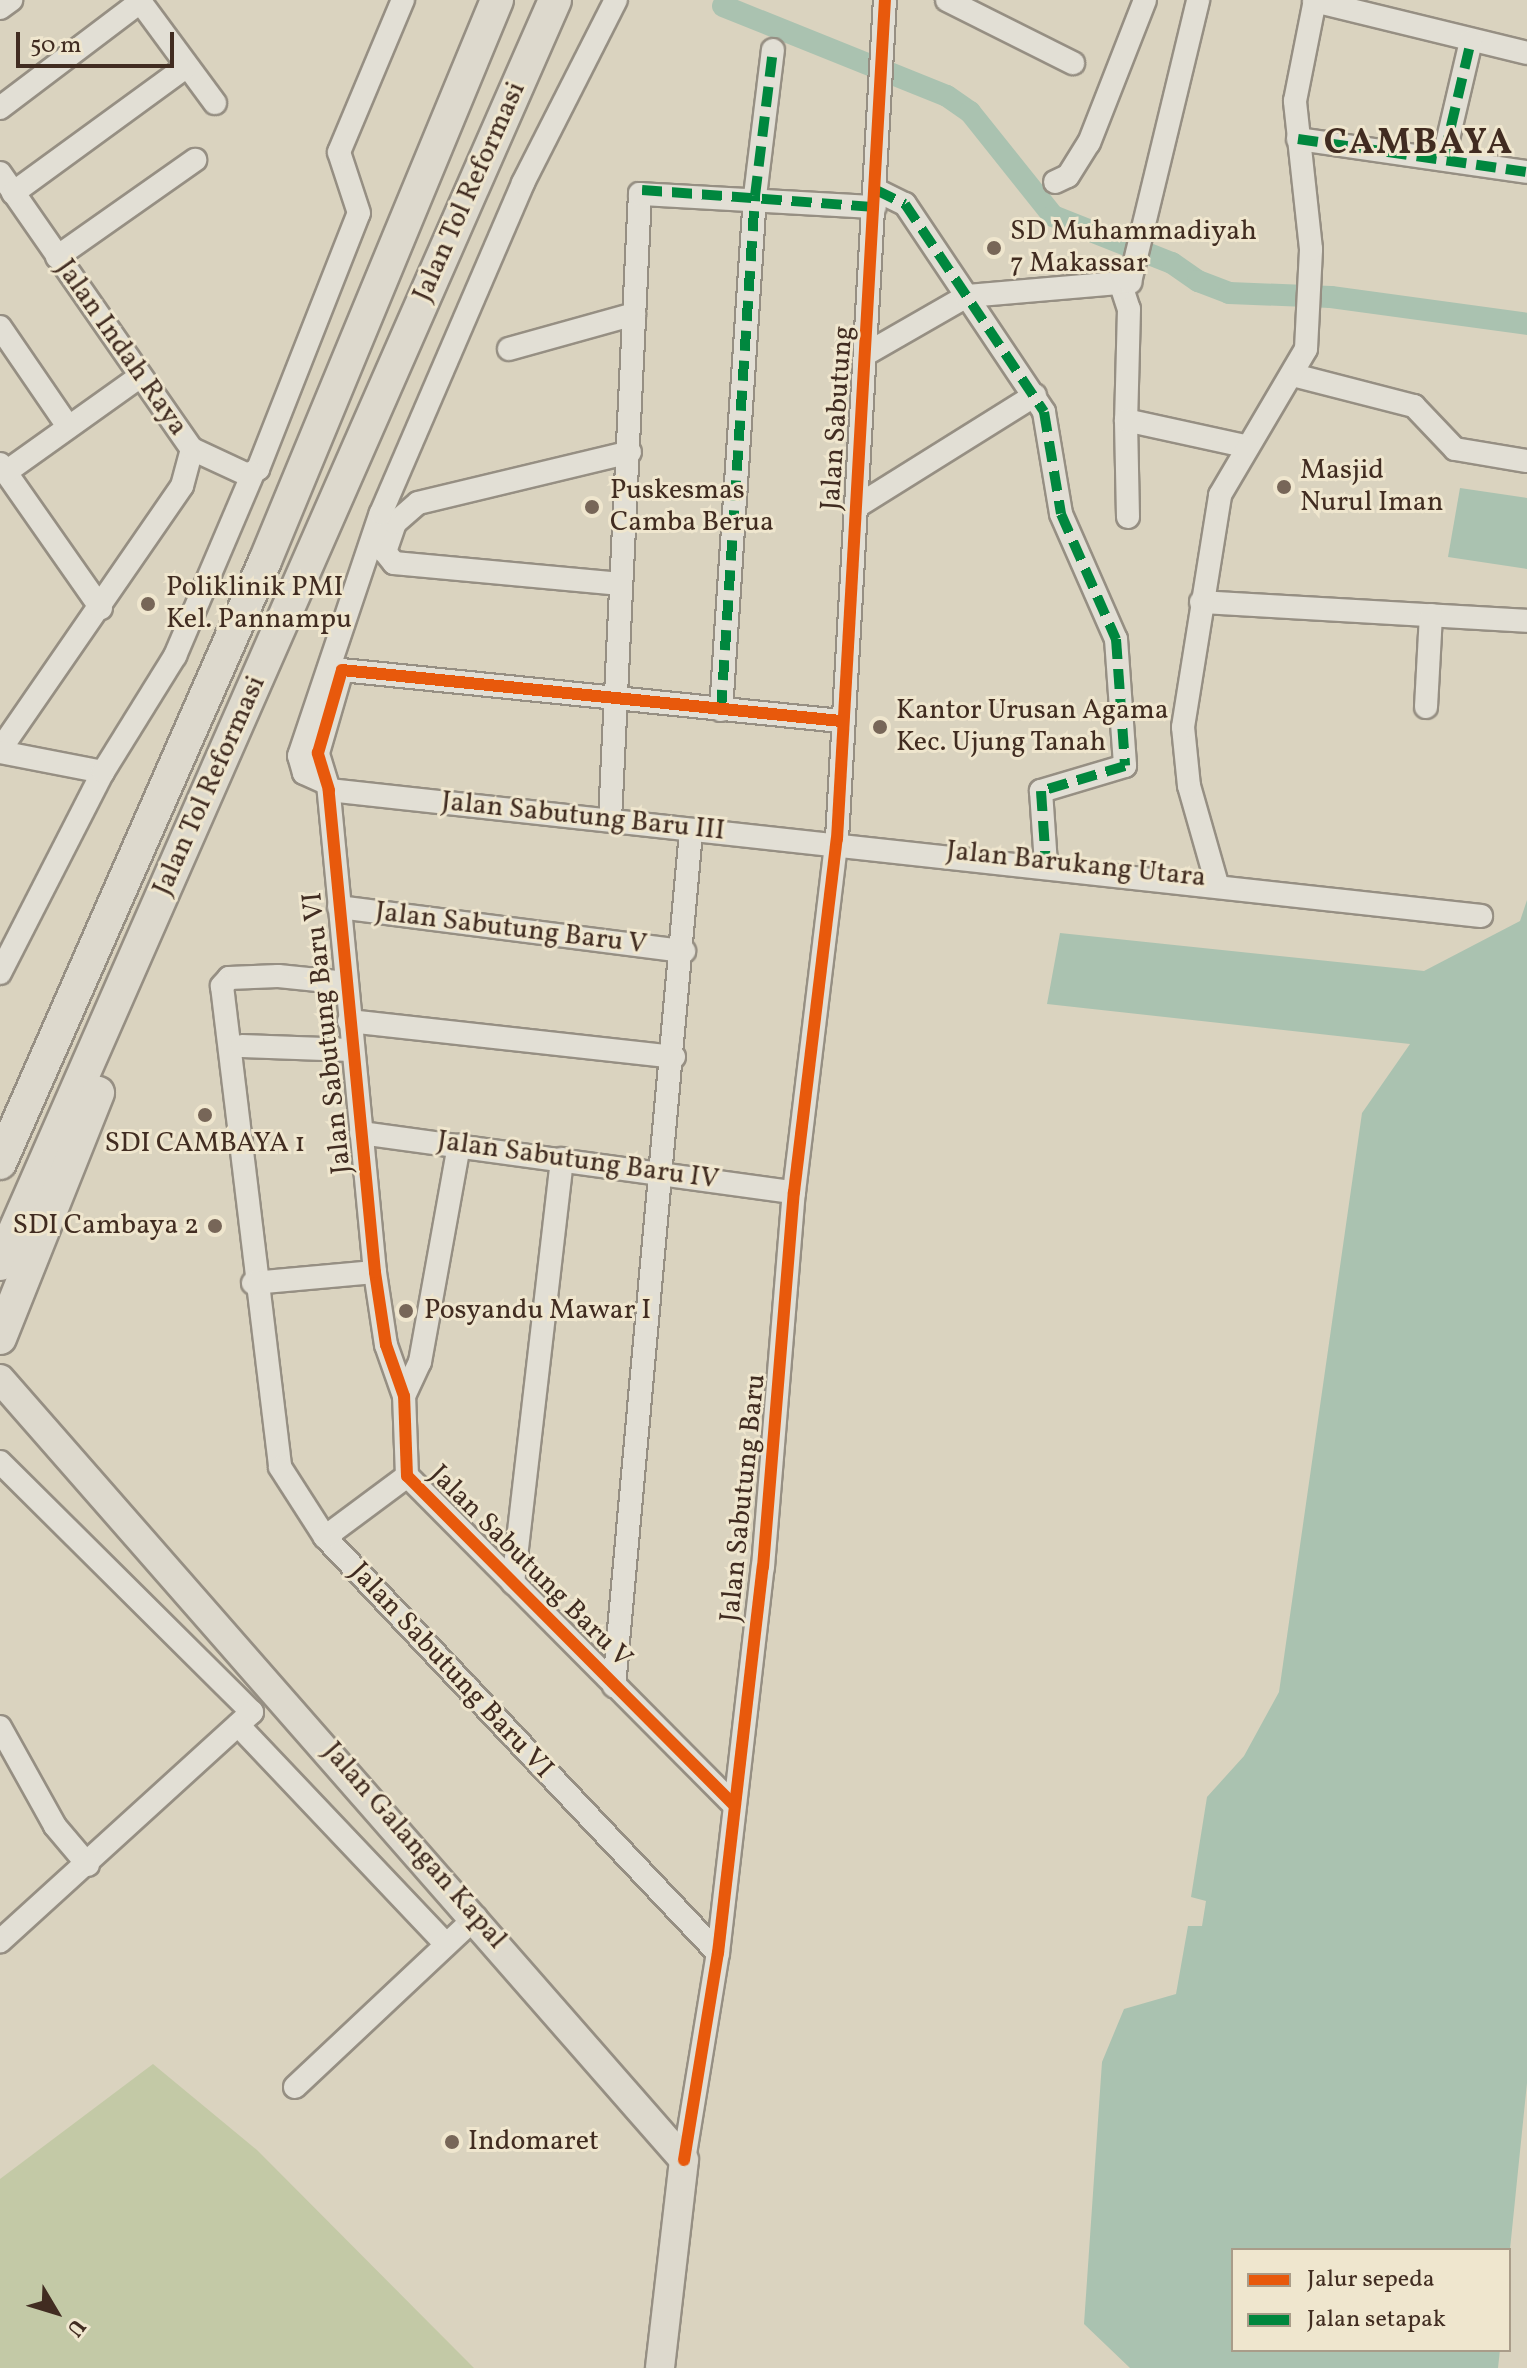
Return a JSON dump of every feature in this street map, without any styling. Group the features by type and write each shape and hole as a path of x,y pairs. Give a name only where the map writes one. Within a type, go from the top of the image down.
{"highway":[{"name":"Jalan Tol Reformasi","path":"0,1163 265,561 497,0"},
{"name":"Jalan Tol Reformasi","path":"0,1264 555,0"},
{"path":"0,1338 300,580"}],"main road":[{"name":"Jalan Galangan Kapal","path":"4,1383 476,1917 684,2160"},
{"path":"660,2368 684,2160"}],"street":[{"path":"0,8 11,0"},
{"path":"0,972 103,772 175,656 253,473 359,213 339,152 403,0"},
{"path":"326,786 304,773 299,756 381,513 523,183 616,0"},
{"name":"Jalan Sabutung","path":"837,839 841,721 876,198 885,0"},
{"path":"947,0 1073,63"},
{"path":"1055,182 1068,176 1089,143 1145,0"},
{"path":"1128,517 1126,420 1129,309 1122,288 1139,255 1198,0"},
{"path":"1314,0 1527,53"},
{"name":"Jalan Barukang Utara","path":"837,839 1217,884 1182,750 1201,602 1220,495 1244,446 1297,376 1310,299 1298,139 1298,75 1314,0"},
{"path":"0,108 140,1 215,103"},
{"path":"1444,156 1471,41"},
{"path":"721,710 755,196 773,50"},
{"path":"13,193 186,67"},
{"path":"1298,139 1444,156 1527,172"},
{"path":"57,257 195,160"},
{"name":"Jalan Indah Raya","path":"0,173 192,449 182,486 0,751"},
{"path":"610,820 642,190 876,198 905,204 1035,395 1051,439 1061,514 1116,639 1126,763 1041,791 1046,865"},
{"path":"866,354 967,296 1122,288"},
{"path":"509,349 634,314"},
{"path":"0,327 67,425"},
{"path":"1297,376 1414,406 1455,449 1527,461"},
{"path":"101,608 3,468 139,377"},
{"path":"856,507 1035,395"},
{"path":"1126,420 1244,446"},
{"path":"192,449 253,473"},
{"path":"621,584 394,563 385,552 395,523 418,503 630,452"},
{"path":"1201,602 1527,621"},
{"path":"1426,707 1431,615"},
{"name":"Jalan Sabutung Baru VI","path":"375,1272 326,786 318,753 342,670 616,699"},
{"path":"616,699 841,721"},
{"path":"0,751 103,772"},
{"name":"Jalan Sabutung Baru III","path":"326,786 691,831 837,839"},
{"path":"614,1686 684,951 691,831"},
{"name":"Jalan Sabutung Baru","path":"684,2160 718,1953 763,1567 794,1192 837,839"},
{"path":"1217,884 1481,916"},
{"name":"Jalan Sabutung Baru V","path":"339,907 684,951"},
{"name":"Jalan Sabutung Baru VI","path":"347,983 266,977 229,978 222,986 273,1442 287,1483 325,1537 718,1953"},
{"path":"349,1021 674,1057"},
{"path":"242,1046 351,1050"},
{"name":"Jalan Sabutung Baru IV","path":"361,1133 662,1170 794,1192"},
{"path":"404,1396 420,1362 459,1145"},
{"path":"513,1583 562,1159"},
{"path":"253,1283 375,1272"},
{"name":"Jalan Sabutung Baru V","path":"375,1272 386,1345 404,1396 407,1476 733,1804"},
{"path":"0,1462 252,1712 88,1865 0,1940"},
{"path":"325,1537 407,1476"},
{"path":"238,1725 446,1944"},
{"path":"0,1727 55,1826 88,1865"},
{"path":"295,2087 476,1917"}],"shaded area":[{"path":"1460,488 1527,498 1527,569 1448,557"},
{"path":"1527,900 1527,2083 1510,2248 1231,2248 1231,2352 1500,2352 1498,2368 1130,2368 1084,2324 1102,2062 1124,2009 1176,1994 1188,1926 1202,1926 1206,1901 1191,1897 1207,1797 1244,1756 1279,1692 1362,1113 1410,1044 1047,1004 1060,933 1424,971 1520,921"},
{"path":"153,2064 257,2150 474,2368 0,2368 0,2179"}],"waterway":[{"path":"723,6 947,96 970,112 1053,216 1172,263 1198,281 1229,293 1331,297 1527,324"}],"marked path":[{"path":"1444,156 1471,41"},
{"path":"721,710 755,196 773,50"},
{"path":"1298,139 1527,172"},
{"path":"642,190 875,207"},
{"path":"876,190 905,204 1044,412 1061,514 1116,639 1125,766 1041,791 1046,865"}],"cycle path":[{"path":"684,2160 718,1953 763,1567 794,1192 837,839 885,0"},
{"path":"733,1804 407,1476 404,1396 386,1345 375,1272 329,790 318,753 342,670 841,721"}],"place":[{"name":"SD Muhammadiyah 7 Makassar","path":"994,248"},
{"name":"Masjid Nurul Iman","path":"1284,487"},
{"name":"Puskesmas Camba Berua","path":"592,507"},
{"name":"Poliklinik PMI Kel. Pannampu","path":"148,604"},
{"name":"Kantor Urusan Agama Kec. Ujung Tanah","path":"880,727"},
{"name":"SDI CAMBAYA 1","path":"205,1115"},
{"name":"SDI Cambaya 2","path":"215,1226"},
{"name":"Posyandu Mawar I","path":"406,1311"},
{"name":"Indomaret","path":"452,2142"}],"district":[{"name":"CAMBAYA","path":"1419,145"}]}
